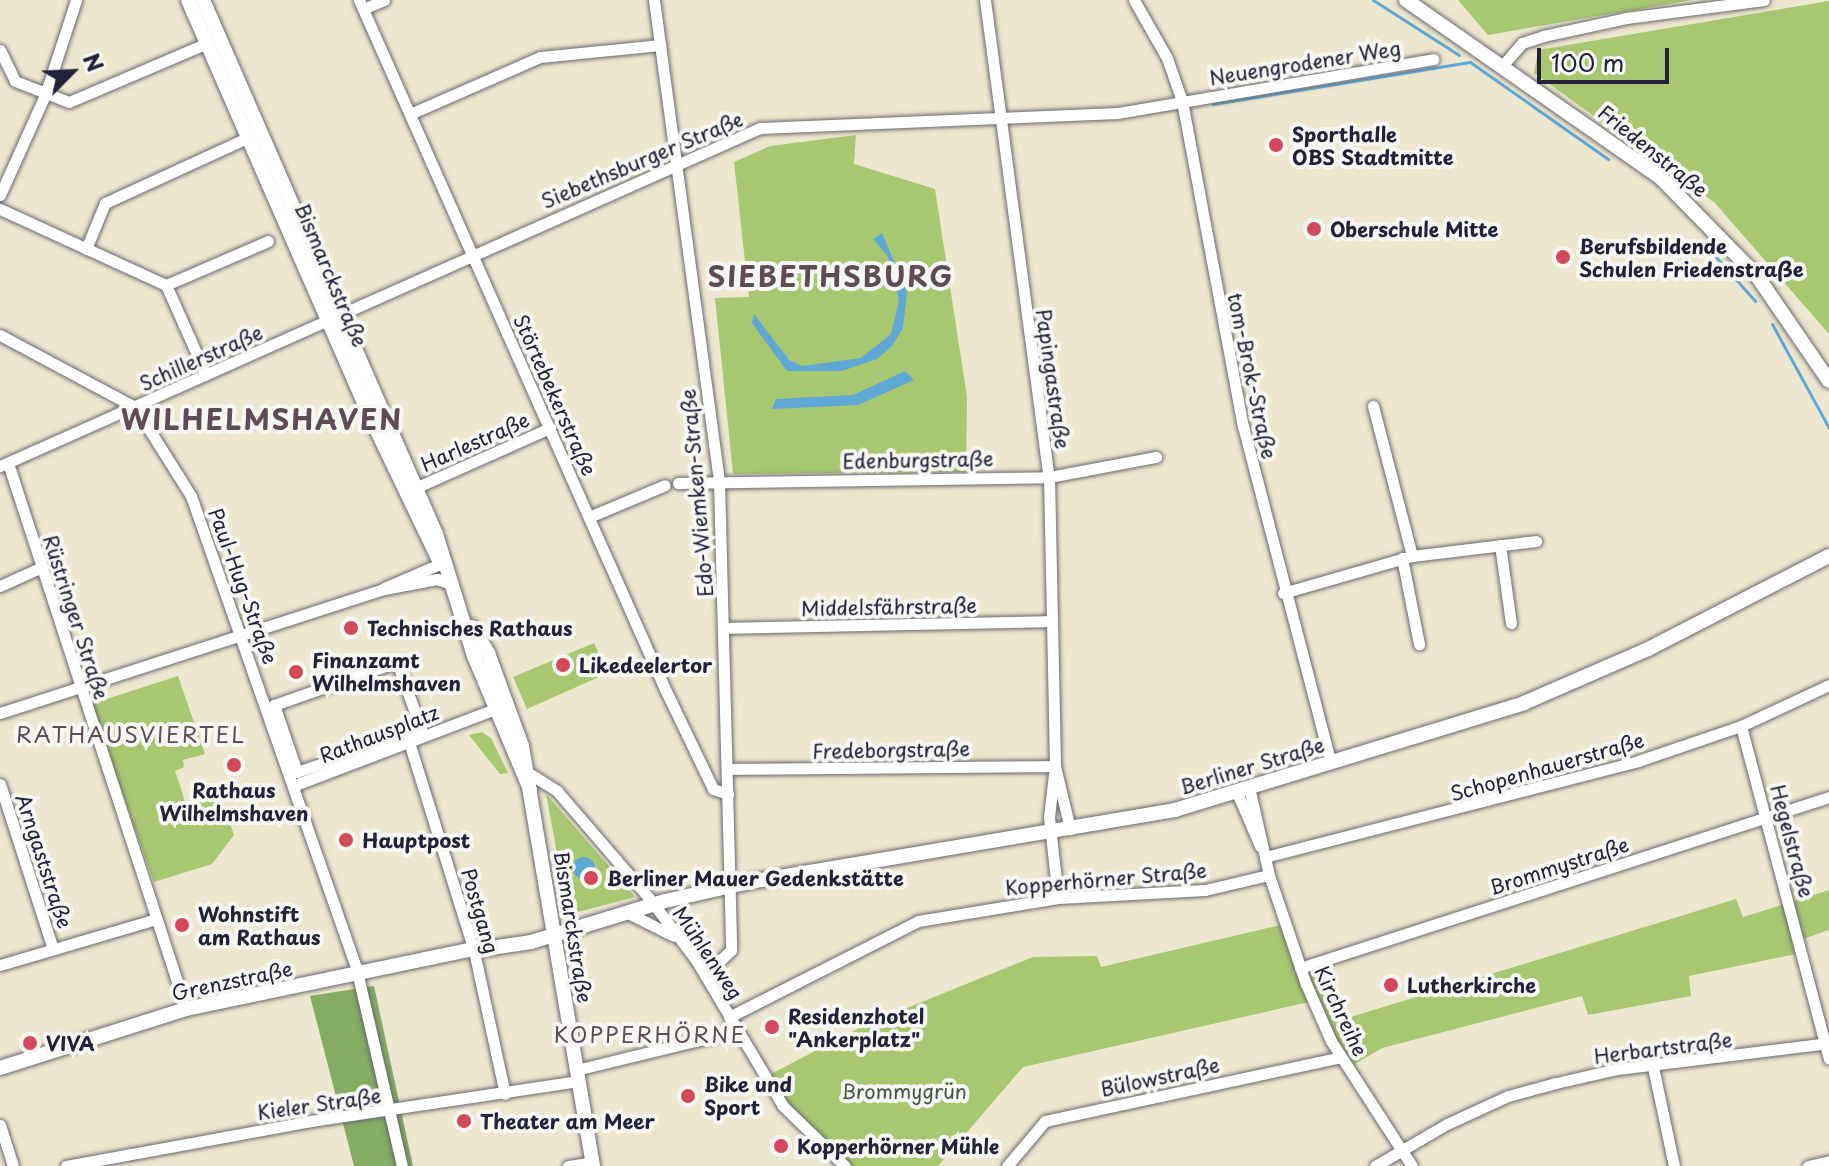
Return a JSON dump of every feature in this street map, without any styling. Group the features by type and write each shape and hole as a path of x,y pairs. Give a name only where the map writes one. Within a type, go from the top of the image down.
{"main road":[{"name":"Bismarckstraße","path":"188,0 249,137 415,488 464,615 495,709 509,723 527,772 592,1164"},
{"name":"Bismarckstraße","path":"203,0 425,538 442,563"},
{"name":"Friedenstraße","path":"1406,0 1636,158 1696,210 1781,307 1829,381"},
{"name":"Berliner Straße","path":"628,913 729,887 1175,810 1489,715 1590,676 1829,556"},
{"name":"Bismarckstraße","path":"464,615 503,690 509,723 530,789"},
{"name":"Grenzstraße","path":"0,1068 186,1009 475,950 529,934 553,934 628,913"}],"street":[{"path":"0,195 45,95 76,0"},
{"path":"361,5 384,0"},
{"name":"Edo-Wiemken-Straße","path":"654,0 719,482 731,950 705,975"},
{"name":"Papingastraße","path":"985,0 1049,477 1055,766 1050,832 1058,898"},
{"name":"tom-Brok-Straße","path":"1134,0 1167,58 1182,101 1220,319 1283,593 1331,763"},
{"path":"1503,65 1522,43 1543,36 1626,18 1764,0"},
{"name":"Störtebekerstraße","path":"361,5 713,789 728,794"},
{"path":"0,50 15,81 45,95 76,100 207,43"},
{"path":"410,114 540,57 660,45"},
{"name":"Neuengrodener Weg","path":"1182,101 1433,59"},
{"name":"Siebethsburger Straße","path":"333,316 760,128 1000,115 1118,113 1182,101"},
{"path":"86,249 105,203 249,137"},
{"path":"0,209 166,285 206,375"},
{"path":"166,285 268,241"},
{"name":"Schillerstraße","path":"4,464 333,316"},
{"name":"Paul-Hug-Straße","path":"0,335 135,407 191,496 295,785 358,975 402,1166"},
{"path":"1373,406 1407,557 1419,644"},
{"name":"Harlestraße","path":"415,488 550,428"},
{"name":"Edenburgstraße","path":"589,517 671,484 1049,477 1156,457"},
{"name":"Rüstringer Straße","path":"4,464 42,567 186,1009"},
{"path":"1283,593 1407,557 1536,541"},
{"path":"1500,545 1511,623"},
{"path":"0,713 384,589 442,563"},
{"path":"0,586 42,567"},
{"path":"384,589 437,579 451,584"},
{"name":"Middelsfährstraße","path":"725,628 1052,621"},
{"name":"Rathausplatz","path":"397,662 421,729 297,772 274,705 397,662"},
{"name":"Schopenhauerstraße","path":"1265,857 1556,785 1741,726 1829,685"},
{"path":"495,709 503,690"},
{"name":"Rathausplatz","path":"295,785 495,709"},
{"path":"475,717 509,723"},
{"name":"Hegelstraße","path":"1741,726 1769,817 1829,1059"},
{"name":"Postgang","path":"409,742 475,950 505,1094"},
{"name":"Papingastraße","path":"1055,766 1070,829"},
{"name":"Fredeborgstraße","path":"728,769 1055,766"},
{"name":"Mühlenweg","path":"527,772 557,791 654,904 705,975 783,1106 845,1166"},
{"name":"Arngaststraße","path":"0,784 53,949"},
{"name":"Kirchreihe","path":"1243,788 1300,968 1340,1057 1412,1166"},
{"name":"Brommystraße","path":"1300,968 1829,797"},
{"name":"Kopperhörner Straße","path":"577,1075 716,1036 731,1022 918,921 1058,898 1205,890 1269,875"},
{"path":"628,913 678,939"},
{"path":"0,965 156,919"},
{"name":"Herbartstraße","path":"1375,1166 1447,1124 1508,1096 1617,1069 1827,1044"},
{"name":"Bülowstraße","path":"1007,1166 1045,1121 1340,1057"},
{"path":"1653,1067 1674,1166"},
{"name":"Kieler Straße","path":"66,1166 343,1117 505,1094 577,1075"},
{"path":"0,1125 13,1166"},
{"path":"1808,1166 1829,1161"},
{"path":"568,1166 592,1164"}],"green space":[{"path":"1458,0 1692,0 1488,35"},
{"path":"1829,1 1829,334 1715,203 1534,73 1538,50"},
{"path":"856,135 854,164 935,189 967,397 966,472 733,474 715,298 749,297 734,162 770,146"},
{"path":"594,643 608,673 527,709 513,677"},
{"path":"178,676 205,754 183,760 184,767 175,771 186,804 220,794 234,835 212,864 154,882 91,704"},
{"path":"482,732 491,738 508,773 500,774 469,735"},
{"path":"546,794 635,897 578,912 566,902"},
{"path":"1829,890 1829,930 1800,940 1801,953 1689,976 1691,996 1588,1015 1582,996 1382,1048 1350,1067 1304,972 1317,969 1341,1020 1736,899 1743,917"},
{"name":"Brommygrün","path":"1281,925 1309,1002 1023,1067 938,1166 849,1166 785,1105 767,1076 865,1025 1033,957 1097,956 1101,967"},
{"path":"374,986 413,1166 354,1166 310,996"}],"water":[{"path":"882,233 907,292 903,328 892,346 877,359 842,371 787,371 752,323 754,314 789,360 802,366 861,358 891,334 899,301 888,257 873,239"},
{"path":"905,371 914,380 858,405 772,409 776,399 853,395"},
{"path":"584,857 592,860 595,868 592,876 584,879 576,876 573,868 576,860"}],"waterway":[{"path":"1373,0 1459,55"},
{"path":"1213,104 1470,62 1608,159"},
{"path":"1716,257 1755,301"},
{"path":"1772,324 1829,428"}],"place":[{"name":"Sporthalle OBS Stadtmitte","path":"1276,145"},
{"name":"Oberschule Mitte","path":"1314,229"},
{"name":"Berufsbildende Schulen Friedenstraße","path":"1563,257"},
{"name":"Technisches Rathaus","path":"351,628"},
{"name":"Likedeelertor","path":"563,665"},
{"name":"Finanzamt Wilhelmshaven","path":"296,672"},
{"name":"Rathaus Wilhelmshaven","path":"234,765"},
{"name":"Hauptpost","path":"346,840"},
{"name":"Berliner Mauer Gedenkstätte","path":"591,878"},
{"name":"Wohnstift am Rathaus","path":"182,925"},
{"name":"Lutherkirche","path":"1391,985"},
{"name":"Residenzhotel \"Ankerplatz\"","path":"772,1027"},
{"name":"VIVA","path":"30,1043"},
{"name":"Bike und Sport","path":"688,1096"},
{"name":"Theater am Meer","path":"464,1121"},
{"name":"Kopperhörner Mühle","path":"781,1146"}],"district":[{"name":"SIEBETHSBURG","path":"831,276"},
{"name":"WILHELMSHAVEN","path":"262,419"},
{"name":"RATHAUSVIERTEL","path":"131,734"},
{"name":"KOPPERHÖRNE","path":"650,1034"}]}
